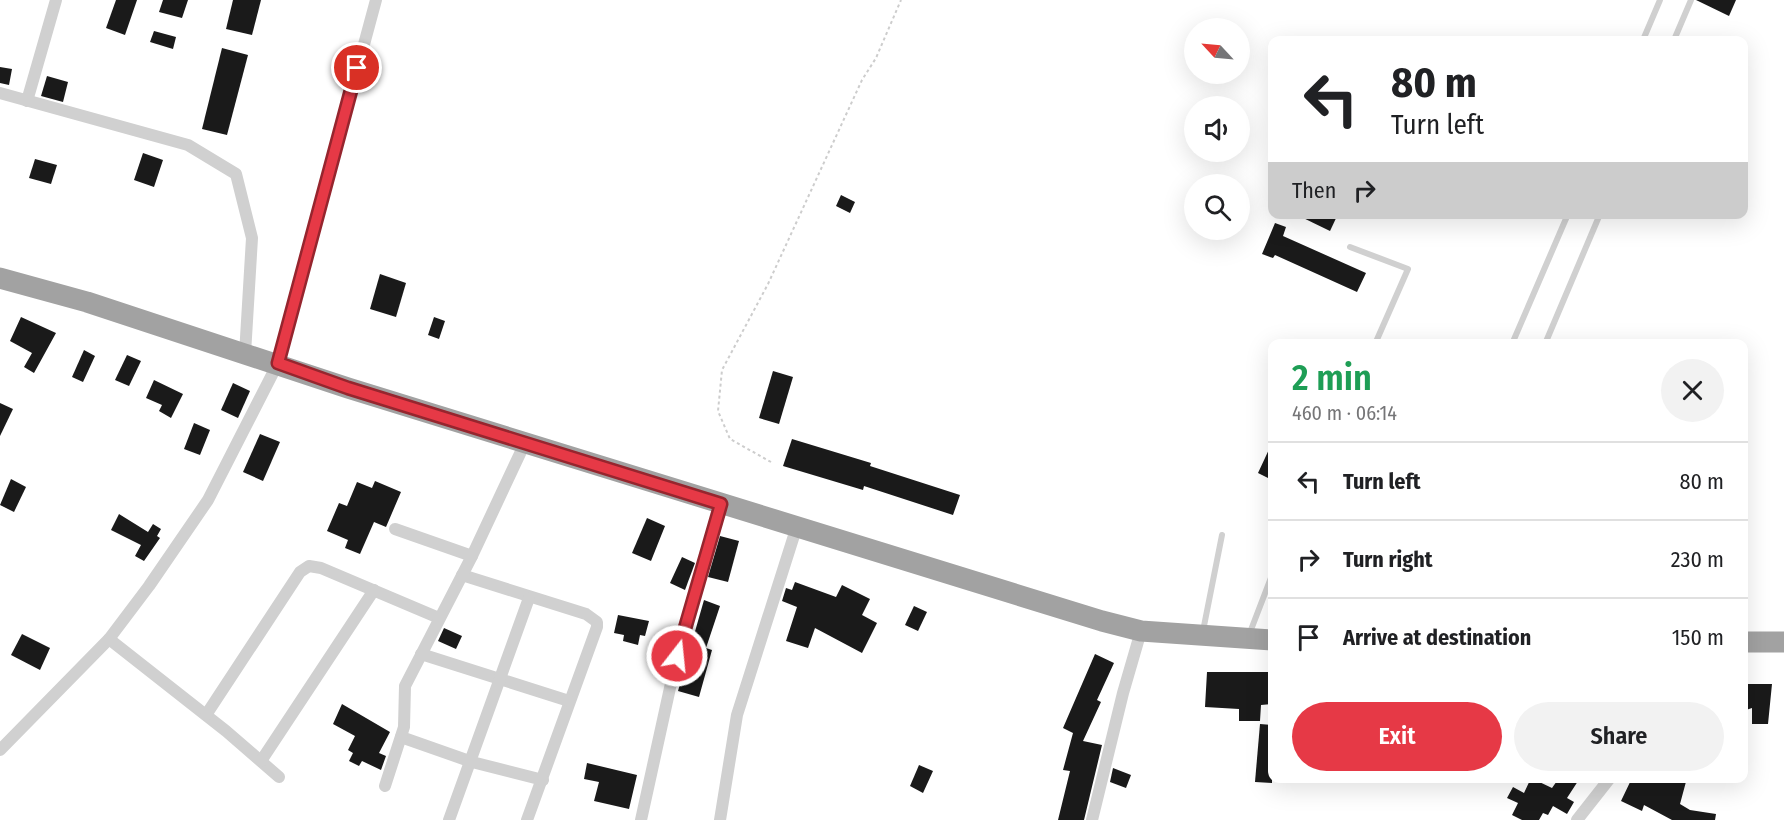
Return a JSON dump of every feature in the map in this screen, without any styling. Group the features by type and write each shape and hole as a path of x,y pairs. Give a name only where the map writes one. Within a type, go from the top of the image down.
{"highway":[{"path":"0,278 87,302 278,363 348,388 721,504 1141,631 1268,639"},
{"path":"1748,642 1784,642"}],"street":[{"path":"27,101 56,0"},
{"path":"0,750 109,639 208,500 278,363 376,0"},
{"path":"0,93 188,145 236,174 252,238 245,354"},
{"path":"385,786 401,737 403,691 472,556 525,443"},
{"path":"642,820 677,656 721,504"},
{"path":"720,820 737,715 797,526"},
{"path":"395,529 472,556"},
{"path":"206,716 305,568 314,565 439,618"},
{"path":"462,575 529,598 586,614 597,622 527,820"},
{"path":"261,761 374,591"},
{"path":"449,820 472,762 499,678 529,598"},
{"path":"1092,820 1123,693 1141,631"},
{"path":"109,639 279,777"},
{"path":"421,654 569,701"},
{"path":"401,737 472,762 543,780"},
{"path":"1577,820 1606,783"}],"lane":[{"path":"1645,36 1660,0"},
{"path":"1676,36 1691,0"},
{"path":"1514,339 1566,219"},
{"path":"1547,339 1598,219"},
{"path":"1350,247 1408,269 1377,339"},
{"path":"1203,635 1222,535"},
{"path":"1248,639 1268,586"}],"path":[{"path":"771,462 730,439 718,411 722,370 768,284 862,80 876,58 901,0"}],"building":[{"path":"116,0 137,0 125,35 106,28"},
{"path":"163,0 188,0 182,18 159,12"},
{"path":"233,0 261,0 252,35 226,29"},
{"path":"1696,0 1736,0 1729,16"},
{"path":"154,31 176,37 173,49 150,42"},
{"path":"222,48 248,55 227,135 202,129"},
{"path":"0,67 12,69 9,85 0,83"},
{"path":"47,76 68,82 63,102 41,96"},
{"path":"143,153 163,160 154,187 134,180"},
{"path":"35,159 57,165 51,184 29,178"},
{"path":"841,195 855,202 850,213 836,206"},
{"path":"1305,219 1336,219 1330,231"},
{"path":"1275,223 1286,227 1283,236 1366,273 1357,292 1275,255 1273,258 1262,254"},
{"path":"380,274 406,283 396,317 370,309"},
{"path":"21,317 56,333 34,373 24,367 32,353 10,341"},
{"path":"434,317 445,321 439,339 428,335"},
{"path":"84,350 95,356 83,382 72,377"},
{"path":"127,355 141,361 129,386 115,380"},
{"path":"773,371 793,377 779,424 759,418"},
{"path":"154,380 183,394 171,418 159,411 162,405 146,398"},
{"path":"233,383 250,391 238,418 221,410"},
{"path":"0,403 13,409 0,436"},
{"path":"194,423 210,430 200,455 184,449"},
{"path":"260,434 280,442 263,481 243,472"},
{"path":"792,439 871,463 870,466 960,495 953,515 864,486 863,490 783,466"},
{"path":"1268,452 1268,478 1258,473"},
{"path":"11,479 26,487 14,512 0,505"},
{"path":"375,481 401,492 386,527 374,522 360,554 345,548 348,540 327,531 339,503 347,506 357,482 372,488"},
{"path":"119,514 148,532 153,524 161,529 157,536 160,538 144,561 135,556 141,545 111,530"},
{"path":"647,518 665,526 651,561 632,553"},
{"path":"720,536 739,541 728,582 708,577"},
{"path":"682,557 695,563 685,590 670,583"},
{"path":"795,582 836,597 842,585 870,599 862,615 877,623 862,653 815,628 808,648 786,641 797,607 782,601 786,588 792,590"},
{"path":"704,600 720,606 706,648 712,650 699,697 678,691"},
{"path":"914,606 927,612 918,631 905,625"},
{"path":"618,615 649,621 645,636 640,635 638,645 623,641 624,635 614,633"},
{"path":"444,628 462,636 456,649 438,641"},
{"path":"22,634 50,648 40,670 11,655"},
{"path":"1095,654 1114,663 1097,700 1101,702 1083,741 1102,745 1084,820 1058,820 1070,771 1063,770 1073,733 1063,728"},
{"path":"1207,672 1268,672 1268,704 1261,705 1260,721 1239,721 1239,709 1205,707"},
{"path":"1748,684 1772,684 1768,724 1752,724 1752,708 1748,709"},
{"path":"342,704 390,732 379,753 386,756 381,770 362,761 359,766 349,761 353,753 348,750 355,736 333,724"},
{"path":"1260,724 1268,725 1268,783 1255,782"},
{"path":"587,763 637,775 629,809 594,801 599,782 584,779"},
{"path":"919,765 933,771 923,793 910,786"},
{"path":"1113,768 1131,775 1126,788 1110,782"},
{"path":"1529,783 1542,783 1552,788 1556,783 1577,783 1567,798 1574,802 1567,814 1553,806 1548,815 1543,813 1539,820 1522,820 1512,815 1518,803 1507,798 1513,787 1524,793"},
{"path":"1630,783 1686,783 1680,804 1690,810 1716,814 1715,820 1672,820 1644,805 1642,811 1621,801"}],"route":[{"path":"357,68 278,363 348,388 721,504 677,656"}]}
